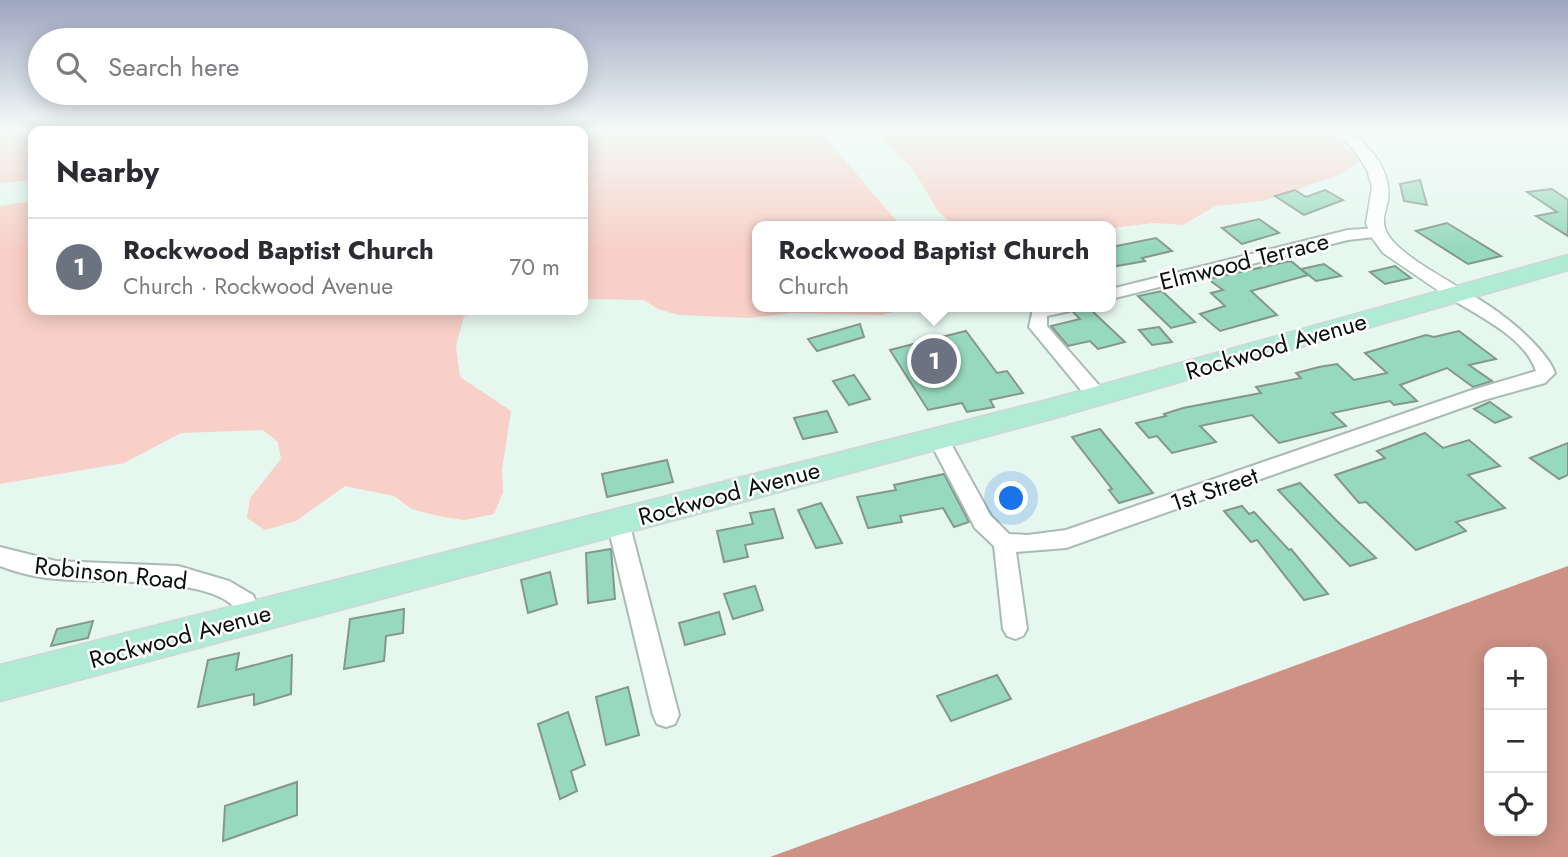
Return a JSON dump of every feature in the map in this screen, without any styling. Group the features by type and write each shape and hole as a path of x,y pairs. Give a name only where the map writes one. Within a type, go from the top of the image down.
{"main road":[{"name":"Rockwood Avenue","path":"0,683 1097,396 1568,262"}],"street":[{"path":"1373,169 1380,188 1374,216 1378,233 1389,248 1456,295"},
{"name":"Elmwood Terrace","path":"1116,293 1348,235 1378,233"},
{"name":"1st Street","path":"1004,543 1028,544 1066,539 1479,396 1539,379 1546,373 1545,363 1515,335 1456,295"},
{"path":"1044,312 1040,313 1038,327 1097,396"},
{"path":"938,438 983,522 1004,543 1015,629"},
{"path":"618,522 666,715"},
{"name":"Robinson Road","path":"0,556 15,562 56,570 178,575 221,588 244,602 251,617"}],"shaded area":[{"path":"0,169 28,169 28,180 0,183"},
{"path":"588,169 852,169 897,221 752,221 752,312 894,312 882,315 792,313 750,318 679,315 658,309 644,300 588,299"},
{"path":"913,169 1348,169 1341,174 1264,201 1215,206 1183,225 1154,223 1116,227 1116,221 949,221 938,211"},
{"path":"28,202 28,315 467,315 464,316 456,346 460,377 511,411 502,470 503,492 494,514 464,520 438,516 412,509 394,496 345,486 296,521 265,530 247,518 250,498 281,459 278,442 263,430 181,433 124,463 0,484 0,206"},
{"path":"1568,566 1568,857 770,857"}],"building":[{"path":"1420,180 1427,205 1404,201 1400,184"},
{"path":"1552,189 1568,200 1568,236 1536,216 1557,212 1527,192"},
{"path":"1295,190 1306,197 1325,190 1343,200 1304,215 1275,196"},
{"path":"1259,219 1279,233 1242,244 1222,228"},
{"path":"1447,223 1501,256 1468,264 1416,231"},
{"path":"1156,238 1172,251 1142,258 1145,261 1116,266 1116,246"},
{"path":"1291,261 1308,275 1251,291 1277,315 1220,331 1200,314 1225,306 1211,293 1223,290 1208,279"},
{"path":"1324,264 1341,276 1316,281 1301,269"},
{"path":"1395,266 1411,278 1385,284 1370,272"},
{"path":"1162,291 1195,322 1171,328 1138,296"},
{"path":"1073,312 1093,312 1125,342 1098,349 1090,341 1068,346 1051,326 1080,319"},
{"path":"860,324 864,337 817,351 808,339"},
{"path":"1159,327 1172,342 1152,345 1139,330"},
{"path":"966,331 997,373 1007,371 1023,393 990,400 994,407 967,412 962,403 928,410 890,350"},
{"path":"1459,331 1496,359 1469,365 1492,381 1473,387 1447,368 1400,385 1417,401 1394,405 1390,401 1332,413 1346,426 1279,443 1252,415 1200,426 1216,442 1172,453 1157,436 1149,438 1136,423 1166,416 1164,414 1183,408 1261,393 1256,387 1301,378 1296,373 1319,367 1337,364 1354,380 1387,373 1365,353 1426,335 1434,337"},
{"path":"854,375 870,399 849,405 833,381"},
{"path":"1490,402 1511,417 1495,423 1474,409"},
{"path":"827,411 837,432 803,439 794,418"},
{"path":"1100,429 1153,493 1119,503 1109,490 1112,489 1072,437"},
{"path":"1425,433 1443,448 1469,440 1500,466 1468,475 1505,508 1456,522 1466,531 1416,550 1366,502 1359,503 1335,475 1385,458 1377,451"},
{"path":"1568,443 1568,475 1559,479 1530,458"},
{"path":"667,460 673,482 607,497 602,474"},
{"path":"944,474 969,522 954,527 943,508 900,516 902,522 868,528 857,497 896,490 894,485"},
{"path":"1300,483 1376,558 1350,566 1278,490"},
{"path":"821,503 842,543 816,548 798,510"},
{"path":"1242,506 1249,514 1254,512 1289,550 1291,549 1328,594 1304,600 1257,540 1251,542 1224,511"},
{"path":"774,509 783,538 745,545 748,557 724,562 717,531 753,524 750,513"},
{"path":"611,549 615,599 588,603 586,553"},
{"path":"550,572 557,604 528,613 521,580"},
{"path":"755,586 763,610 733,619 724,594"},
{"path":"404,609 403,633 386,636 384,661 344,669 350,619"},
{"path":"719,612 725,634 685,645 679,623"},
{"path":"93,621 88,638 51,646 57,629"},
{"path":"239,653 236,670 292,655 291,694 254,705 254,694 198,707 208,660"},
{"path":"997,675 1011,699 951,721 937,696"},
{"path":"628,687 639,735 606,745 596,697"},
{"path":"568,712 585,765 571,771 577,791 560,799 538,724"},
{"path":"297,782 297,815 223,841 225,806"}],"place":[{"name":"Rockwood Baptist Church","path":"934,361"}]}
